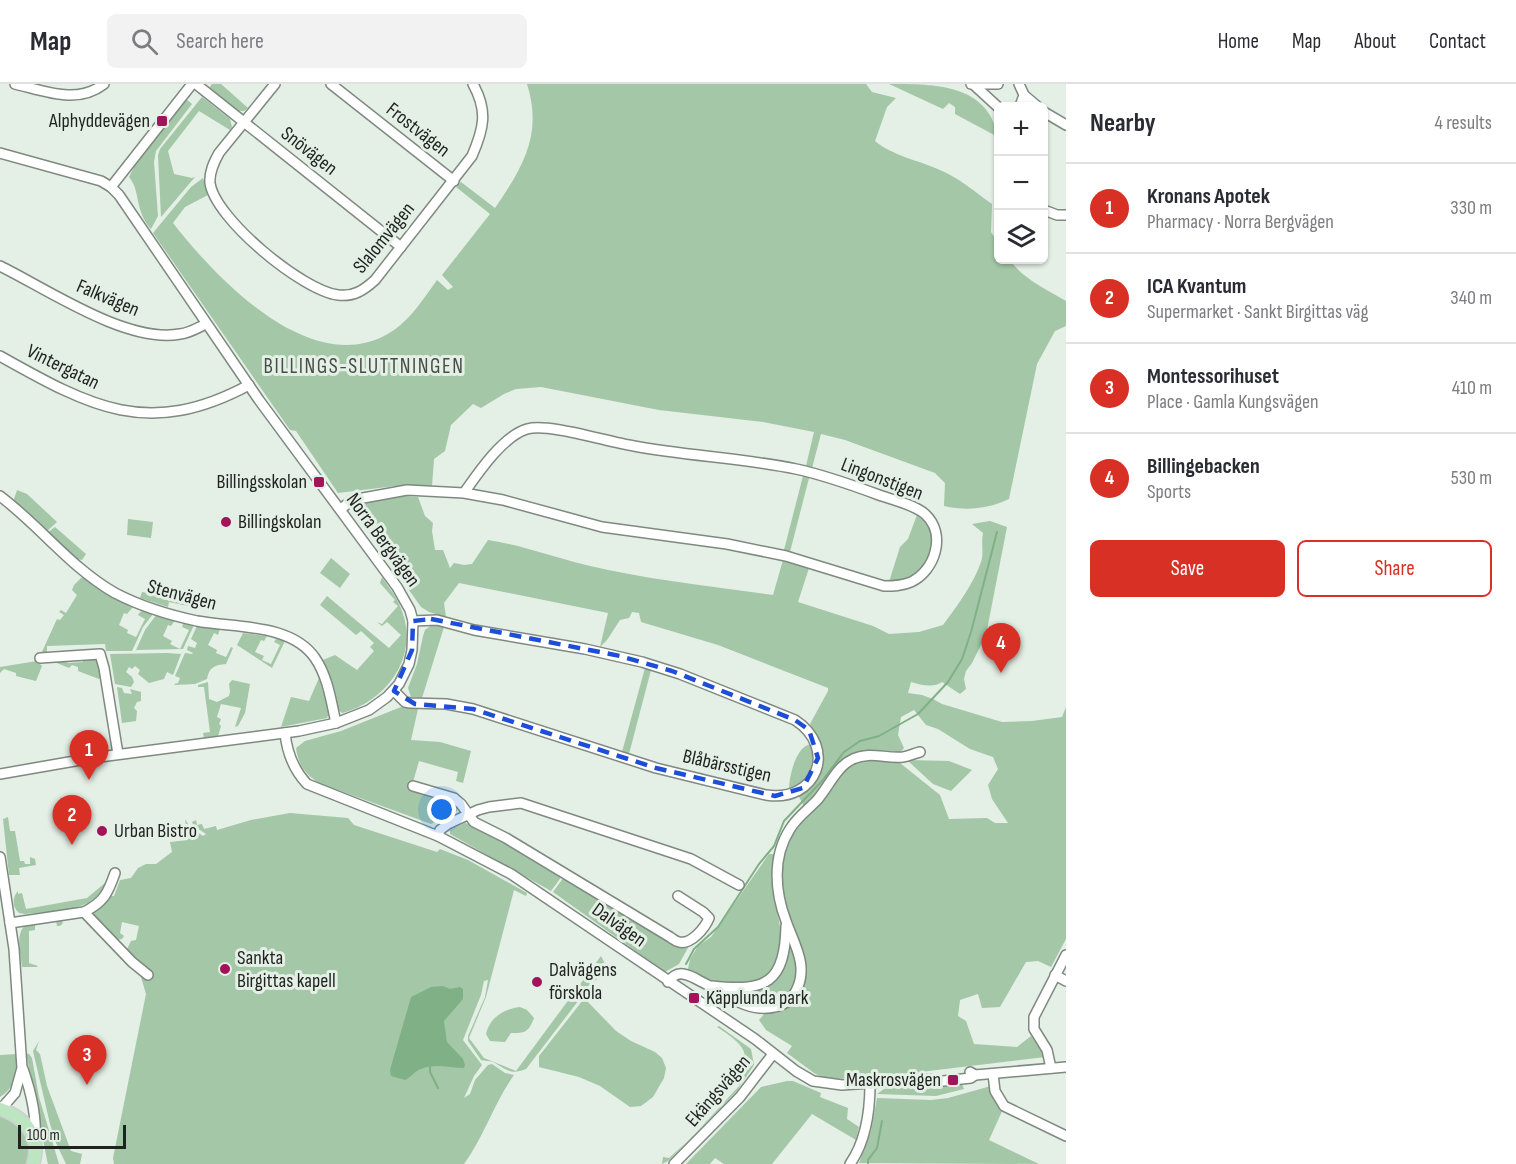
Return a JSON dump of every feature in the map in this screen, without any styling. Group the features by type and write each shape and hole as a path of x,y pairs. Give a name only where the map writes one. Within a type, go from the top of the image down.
{"main road":[{"path":"0,1109 22,1120 36,1145 42,1164"},
{"path":"33,1164 36,1145"}],"street":[{"path":"15,84 73,96 90,93 104,84"},
{"path":"0,153 101,181 111,187 194,84"},
{"name":"Snövägen","path":"194,84 401,247"},
{"name":"Slalomvägen","path":"274,84 219,153 212,165 210,186 234,222 264,252 314,286 338,295 352,295 364,291 375,280 472,156 483,125 481,99 473,84"},
{"name":"Frostvägen","path":"331,84 454,181"},
{"path":"972,85 999,84 994,94 996,102"},
{"path":"1019,84 1024,95 1032,102"},
{"path":"972,85 994,103"},
{"path":"1021,102 1024,95"},
{"path":"1048,114 1066,125"},
{"name":"Norra Bergvägen","path":"0,774 118,754 285,733 336,723 369,710 394,691 409,664 414,641 410,610 397,587 249,385 119,195 111,187"},
{"path":"1048,212 1066,215"},
{"name":"Falkvägen","path":"0,266 98,317 142,332 178,335 206,324"},
{"name":"Vintergatan","path":"0,356 69,394 107,407 131,412 166,412 197,408 232,395 249,385"},
{"name":"Lingonstigen","path":"340,509 352,500 407,490 464,493 503,500 602,527 727,544 786,556 884,586 903,585 919,577 933,560 937,544 933,524 921,512 852,485 819,475 768,464 645,448 544,428 523,430 509,438 464,493"},
{"name":"Stenvägen","path":"0,496 89,575 124,597 177,616 207,623 273,632 289,636 300,642 320,665 336,723"},
{"name":"Blåbärsstigen","path":"394,691 405,702 446,704 473,709 658,769 766,795 784,796 796,792 810,781 817,766 818,750 810,733 795,720 672,671 620,656 474,630 437,620 413,621"},
{"path":"40,658 100,654 118,754"},
{"name":"Dalvägen","path":"285,733 290,758 297,773 307,784 438,836 511,874 755,1039 773,1054"},
{"path":"668,982 680,974 687,975 730,998 751,1006 766,1009 784,1004 796,992 801,971 800,956 779,902 776,880 779,855 790,829 826,789 843,765 853,759 873,754 901,757 920,752"},
{"name":"Dalvägen","path":"413,786 454,798 474,822 506,838 680,943 688,942 706,926 709,918 678,896"},
{"path":"438,836 440,830 448,824 489,807 513,803 528,805 691,859 739,885"},
{"path":"0,857 10,923 22,1068 36,1123 36,1145"},
{"path":"10,923 84,912 102,901 115,873"},
{"path":"84,912 132,962 148,975"},
{"path":"708,985 749,988 762,984 770,978 782,961 786,948 786,923"},
{"path":"1051,1068 1047,1050 1036,1035 1033,1024 1036,1010 1066,955"},
{"path":"1055,975 1066,981"},
{"name":"Ekängsvägen","path":"674,1164 740,1097 773,1054 813,1081 831,1085 929,1079 933,1076 970,1072 975,1075 1066,1067"},
{"path":"0,1109 15,1093 22,1068"},
{"path":"993,1074 995,1091 1004,1106 1066,1136"},
{"path":"850,1164 865,1135 870,1084"}],"highlighted area":[{"path":"431,619 620,656 672,671 795,720 809,730 818,758 803,788 775,796 656,768 473,709 415,704 394,691 412,650 413,621"}],"shaded area":[{"path":"212,84 221,84 248,108 244,111 237,111 209,88"},
{"path":"527,84 866,84 872,92 896,98 887,107 875,141 898,154 947,173 992,204 991,232 994,237 994,264 1013,264 1028,278 1066,301 1066,326 1055,331 1037,364 1009,499 977,508 944,506 945,483 935,473 845,440 821,434 812,468 806,466 814,432 763,422 659,410 541,387 516,389 481,408 473,404 451,425 445,451 434,459 432,486 395,486 338,493 296,431 290,430 153,233 191,187 203,178 208,195 185,207 173,223 213,269 238,293 265,314 294,332 324,342 355,345 384,336 407,319 437,280 448,290 453,287 442,275 490,214 456,187 461,182 495,208 522,164 528,149 533,119"},
{"path":"889,84 942,87 972,97 983,106 992,120 994,135 955,114 955,107 949,103 943,109"},
{"path":"202,97 230,119 232,127 230,130 199,111 168,151 174,174 195,177 161,217 158,155 160,149"},
{"path":"186,99 192,104 156,151 154,162 158,216 151,229 142,215 133,182 129,177 136,163"},
{"path":"803,476 809,478 790,552 784,550"},
{"path":"17,490 27,494 57,522 46,532 13,502"},
{"path":"382,497 418,497 425,516 433,523 435,550 443,550 450,568 454,563 472,564 488,540 633,575 773,595 783,560 809,568 798,602 873,626 889,634 919,632 943,625 969,587 981,562 983,533 972,524 990,521 1007,527 986,635 966,671 964,679 966,689 960,694 942,682 923,685 911,682 908,693 922,695 942,704 1002,722 1062,717 1066,707 1066,939 1051,967 1038,961 1026,962 1000,1007 982,1008 978,994 960,1000 958,1016 966,1021 974,1044 1017,1047 1031,1036 1045,1057 887,1076 836,1079 814,1073 787,1053 792,1046 766,1030 759,1020 766,1012 780,1009 802,984 780,891 782,856 792,831 847,766 864,758 894,760 940,795 949,819 987,818 995,823 1008,823 992,799 988,785 998,769 993,757 970,749 938,729 926,725 914,710 901,717 898,735 904,748 899,754 864,751 838,765 826,785 805,808 798,795 811,784 820,745 810,724 828,688 718,645 641,622 639,613 632,612 629,618 620,620 600,647 608,613 459,583 444,603 446,617 429,612 421,607 352,509"},
{"path":"917,515 926,525 931,536 932,547 929,557 913,574 902,580 889,582 900,547 908,539"},
{"path":"128,519 153,522 151,538 127,535"},
{"path":"55,527 86,554 82,560 47,533"},
{"path":"331,558 350,574 340,588 320,573"},
{"path":"82,577 110,596 133,607 127,614 124,613 119,625 128,630 127,633 136,637 145,619 138,615 141,611 153,614 143,627 132,651 106,651 105,644 47,646 47,654 41,654 57,619 60,620 64,615 59,612 61,610 66,613 77,595 72,590"},
{"path":"382,577 397,599 403,614 406,647 402,662 384,689 358,707 342,713 337,709 323,660 335,655 357,670 374,651 370,647 374,643 361,631 356,635 320,605 327,596 389,648 401,635 387,622 382,626 377,622 382,624 398,606 380,583"},
{"path":"142,592 197,601 193,607 169,602 168,607 140,598"},
{"path":"157,614 175,620 171,626 168,625 163,636 172,641 170,644 180,649 189,630 182,627 183,624 187,622 194,625 183,649 136,650 145,630"},
{"path":"433,624 444,627 422,698 411,697 408,688 417,664 423,636 425,630"},
{"path":"197,626 220,629 218,635 214,633 208,645 217,650 216,653 226,657 231,647 233,648 226,664 213,667 207,679 195,684 175,685 180,678 175,676 185,653 193,653 187,650 188,646 195,648 197,643 191,639"},
{"path":"243,633 267,636 264,641 261,640 255,652 264,656 262,660 271,664 280,645 274,642 276,639 285,641 272,668 237,645"},
{"path":"110,654 181,654 173,675 167,672 164,679 149,683 138,674 140,670 135,666 132,669 129,667 126,672 134,682 131,687 115,684"},
{"path":"96,658 102,676 99,679 78,671 78,667 72,665 69,668 52,661 64,659 68,663 83,662 83,660"},
{"path":"37,661 42,666 36,681 16,676 16,673 4,669 0,673 0,667"},
{"path":"645,668 651,670 629,754 622,752"},
{"path":"319,678 329,713 327,718 281,727 291,697 309,701"},
{"path":"232,680 250,684 245,713 238,726 235,727 241,708 221,704 217,717 221,719 218,736 204,738 203,733 210,732 204,687 198,687 198,685 208,682 209,699 217,702 229,696 229,684"},
{"path":"117,687 122,688 124,693 132,694 130,689 141,692 141,701 137,702 134,708 137,711 136,721 122,723"},
{"path":"401,707 418,709 411,740 440,742 471,751 463,783 456,781 458,772 419,761 411,789 452,801 458,809 431,824 319,783 303,768 298,759 296,748 305,741 341,731"},
{"path":"811,744 812,759 809,771 801,782 789,790 790,777 797,756 801,750"},
{"path":"907,760 949,761 972,770 951,791 933,784"},
{"path":"290,813 348,818 354,825 437,852 440,849 468,860 527,893 526,896 514,890 486,997 469,1038 484,1058 516,1071 601,956 610,974 603,978 601,976 587,987 591,995 590,1001 587,996 582,996 526,1069 517,1072 506,1070 493,1062 481,1060 468,1041 468,1036 485,997 488,980 484,981 481,995 463,1040 482,1065 464,1098 470,1094 475,1080 488,1065 492,1064 505,1073 514,1075 464,1164 114,1164 113,1158 146,994 136,960 127,949 131,941 136,940 139,926 122,922 120,933 124,936 122,939 115,940 93,916 93,913 110,896 114,896 120,880 131,878 138,868 146,864 156,864 172,852 170,842 188,840 185,819 190,827 203,836 206,834 192,822 196,820 197,825 202,824 204,829 216,826 217,830 251,820"},
{"path":"8,817 10,831 15,831 20,861 30,864 30,857 35,859 36,865 19,868 20,875 9,875 3,819"},
{"path":"465,823 503,839 562,876 551,891 450,834 450,830"},
{"path":"769,854 777,854 775,891 782,948 780,960 774,971 763,979 729,984 702,977 688,969 690,959 698,946 711,937"},
{"path":"564,877 682,947 689,946 679,964 665,972 553,892"},
{"path":"105,883 100,893 92,900 71,909 25,914 19,913 14,905 18,891 18,894 22,893 26,909 87,898"},
{"path":"61,920 63,923 60,926 57,926 56,921 35,925 35,930 29,931 29,963 38,966 22,967 19,938 23,928 27,924"},
{"path":"788,935 796,960 797,976 791,991 783,1000 774,1005 759,1006 723,992 772,979"},
{"path":"443,986 450,989 460,987 463,989 463,999 444,1021 447,1042 463,1059 464,1068 426,1067 405,1080 391,1076 390,1070 411,997 431,987"},
{"path":"583,1000 587,1001 616,1031 662,1058 666,1068 664,1078 653,1097 641,1106 630,1107 600,1086 579,1077 539,1067 539,1056"},
{"path":"520,1007 527,1010 534,1018 530,1027 523,1032 511,1033 505,1042 490,1041 486,1034 494,1019 503,1012"},
{"path":"719,1026 751,1049 754,1065 736,1092 696,1133 740,1085 738,1083 742,1078 746,1062 743,1049 734,1039 717,1027"},
{"path":"39,1041 36,1050 40,1054 47,1086 71,1151 82,1154 80,1164 66,1164 56,1143 33,1051"},
{"path":"26,1053 32,1058 39,1097 59,1164 48,1164"},
{"path":"17,1054 15,1078 10,1088 0,1097 0,1055"},
{"path":"793,1081 821,1093 820,1097 848,1108 847,1119 859,1127 856,1140 812,1114 772,1164 724,1164 715,1158 710,1164 686,1164 761,1087"},
{"path":"942,1084 942,1087 962,1084 964,1089 936,1096 877,1094 884,1089"},
{"path":"991,1086 995,1100 1003,1109 989,1140 1039,1164 859,1163 871,1131 877,1098 931,1100 948,1098"},
{"path":"0,1115 15,1122 25,1134 29,1148 26,1164 0,1164"},
{"path":"688,1141 668,1161 662,1164 663,1157 669,1158"}],"waterway":[{"path":"686,964 694,949 718,927 759,864 774,846 784,821 822,781 844,752 860,741 879,736 918,714 948,682 962,659 971,632 997,532"},
{"path":"430,1066 430,1072 438,1088"},
{"path":"868,1164 868,1160 877,1148 882,1121"}],"place":[{"name":"Alphyddevägen","path":"162,121"},
{"name":"Billingsskolan","path":"319,482"},
{"name":"Billingskolan","path":"226,522"},
{"name":"Billingebacken","path":"1001,673"},
{"name":"Kronans Apotek","path":"89,780"},
{"name":"Urban Bistro","path":"102,831"},
{"name":"ICA Kvantum","path":"72,845"},
{"name":"Sankta Birgittas kapell","path":"225,969"},
{"name":"Dalvägens förskola","path":"537,982"},
{"name":"Käpplunda park","path":"694,998"},
{"name":"Maskrosvägen","path":"953,1080"},
{"name":"Montessorihuset","path":"87,1085"}],"district":[{"name":"BILLINGS-SLUTTNINGEN","path":"364,366"}]}
